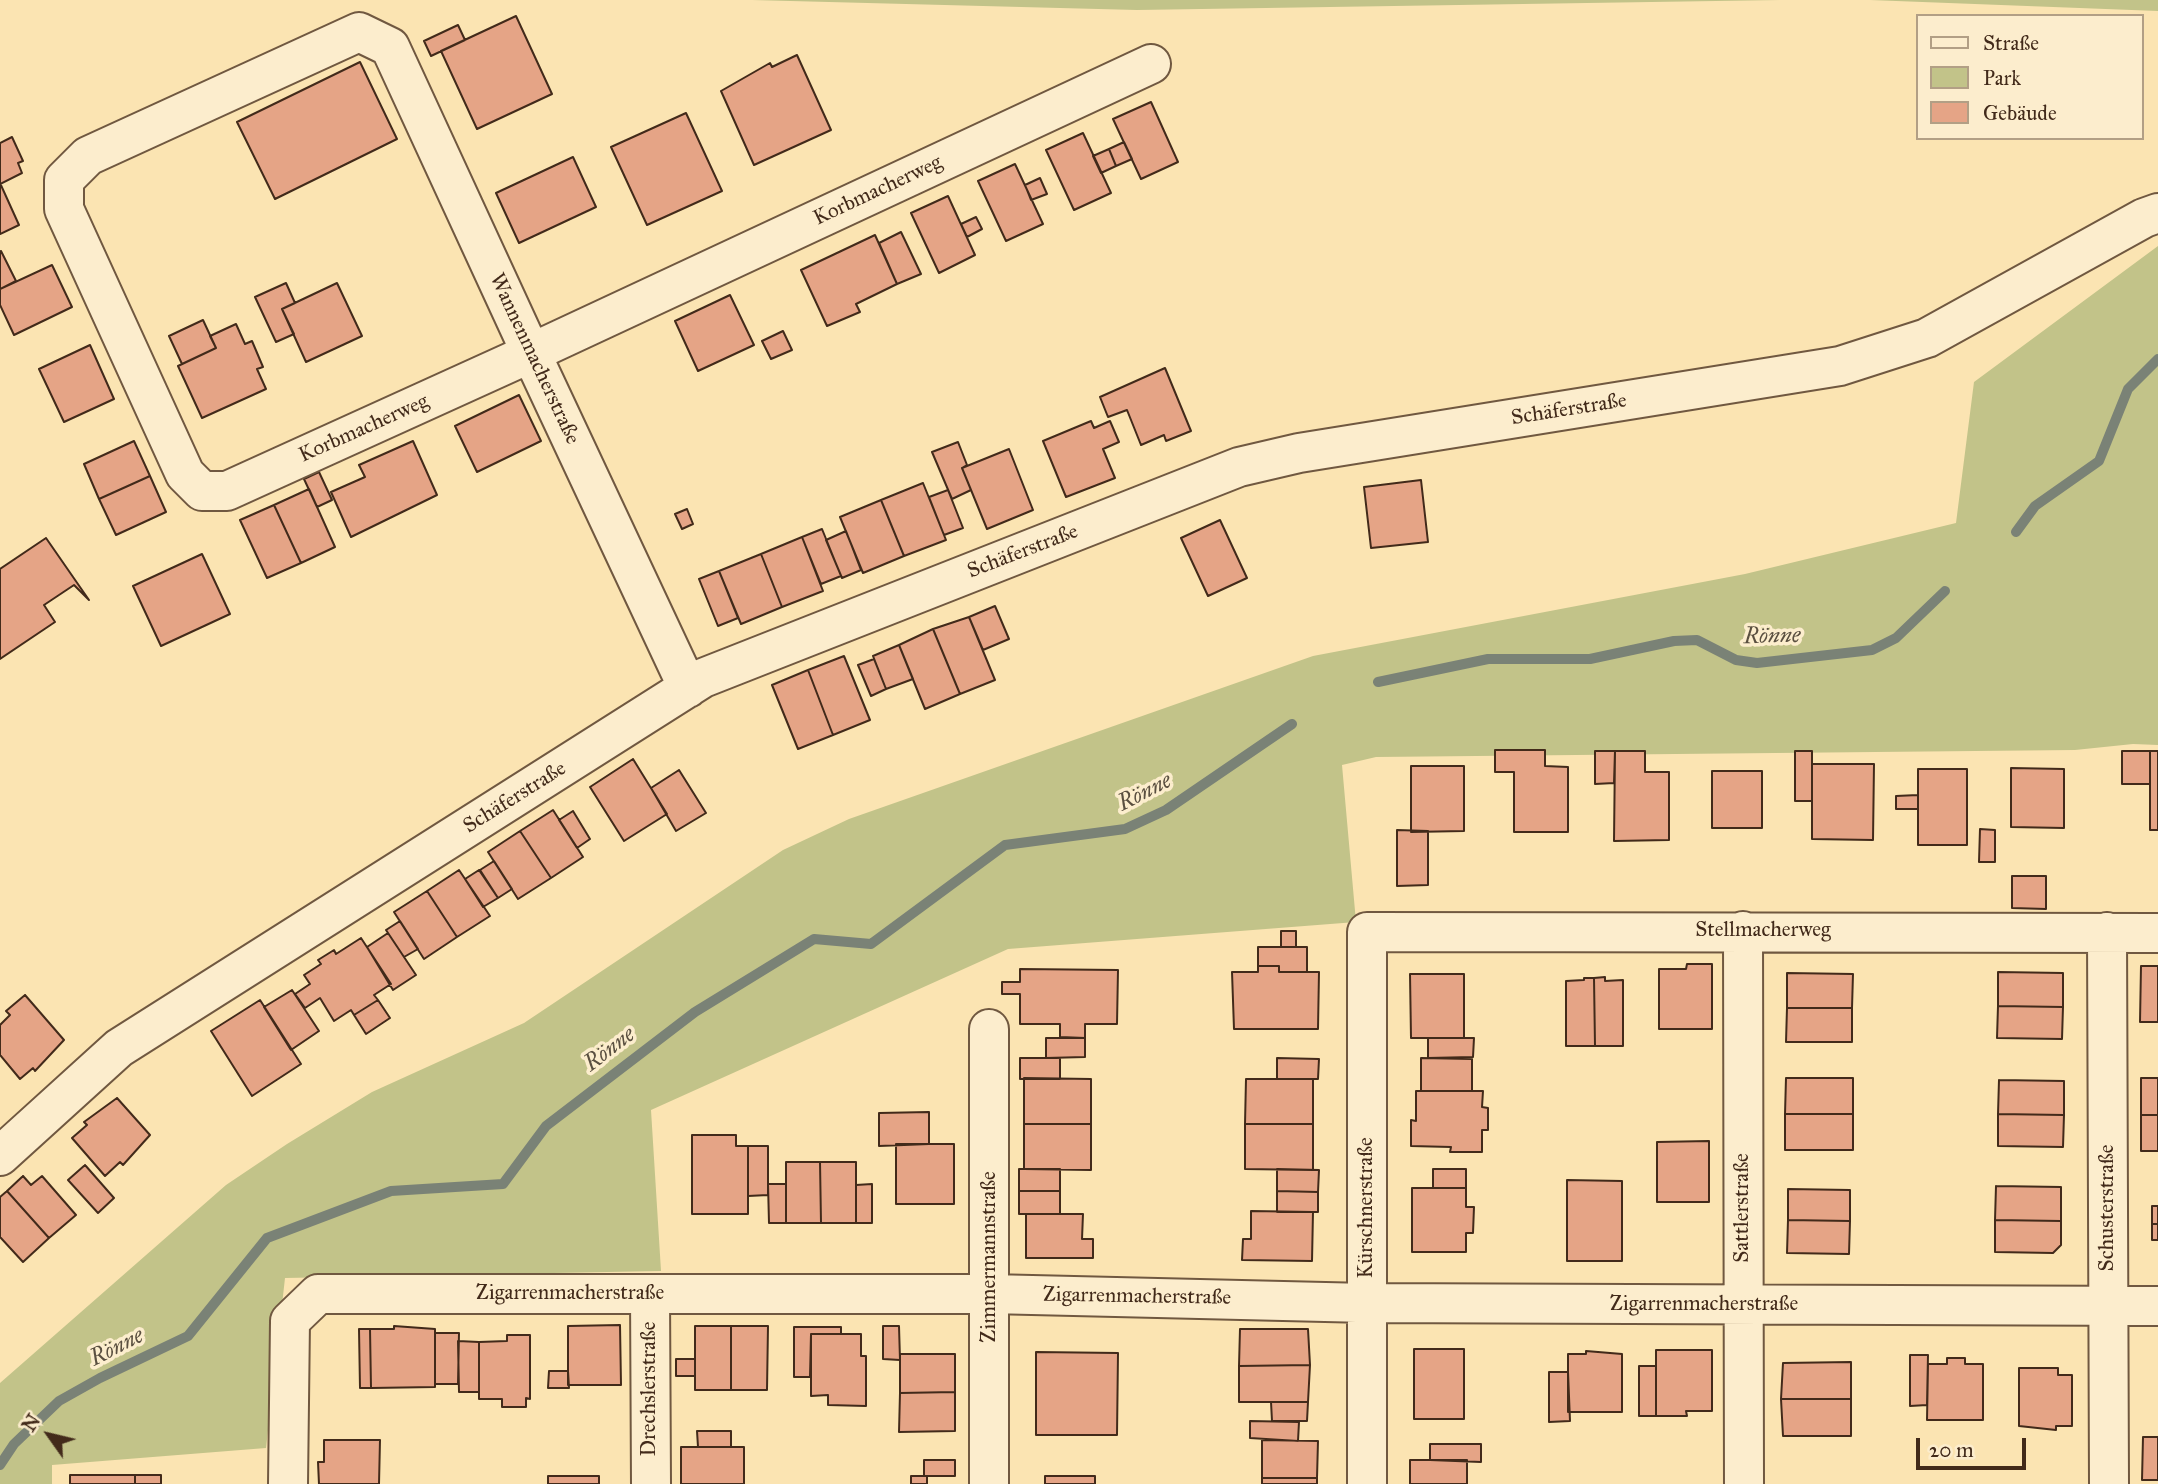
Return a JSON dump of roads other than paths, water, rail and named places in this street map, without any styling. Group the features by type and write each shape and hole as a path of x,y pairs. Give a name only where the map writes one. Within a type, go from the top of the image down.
{"street":[{"name":"Korbmacherweg","path":"372,38 359,32 88,156 64,180 64,209 185,474 202,491 227,491 531,353 1151,64"},
{"name":"Wannenmacherstraße","path":"372,38 390,47 688,688"},
{"name":"Schäferstraße","path":"0,1156 119,1048 703,678 1239,467 1299,453 1840,366 1947,330 2144,218 2158,213"},
{"name":"Sattlerstraße","path":"1743,931 1744,1484"},
{"name":"Stellmacherweg","path":"1367,932 2158,933"},
{"name":"Kürschnerstraße","path":"1367,932 1367,1484"},
{"name":"Schusterstraße","path":"2107,932 2109,1484"},
{"name":"Zimmermannstraße","path":"989,1029 989,1484"},
{"name":"Zigarrenmacherstraße","path":"288,1484 290,1321 318,1294 990,1294 1367,1303 2158,1306"},
{"name":"Drechslerstraße","path":"650,1294 651,1484"}],"waterway":[{"name":"Rönne","path":"2016,532 2035,506 2099,461 2128,389 2158,359"},
{"name":"Rönne","path":"1378,682 1488,659 1590,659 1674,641 1697,640 1736,660 1757,663 1872,650 1896,638 1945,591"},
{"name":"Rönne","path":"0,1465 14,1444 59,1401 188,1336 267,1238 391,1191 503,1184 546,1126 695,1012 814,939 871,944 1005,845 1125,829 1166,810 1292,724"}]}
